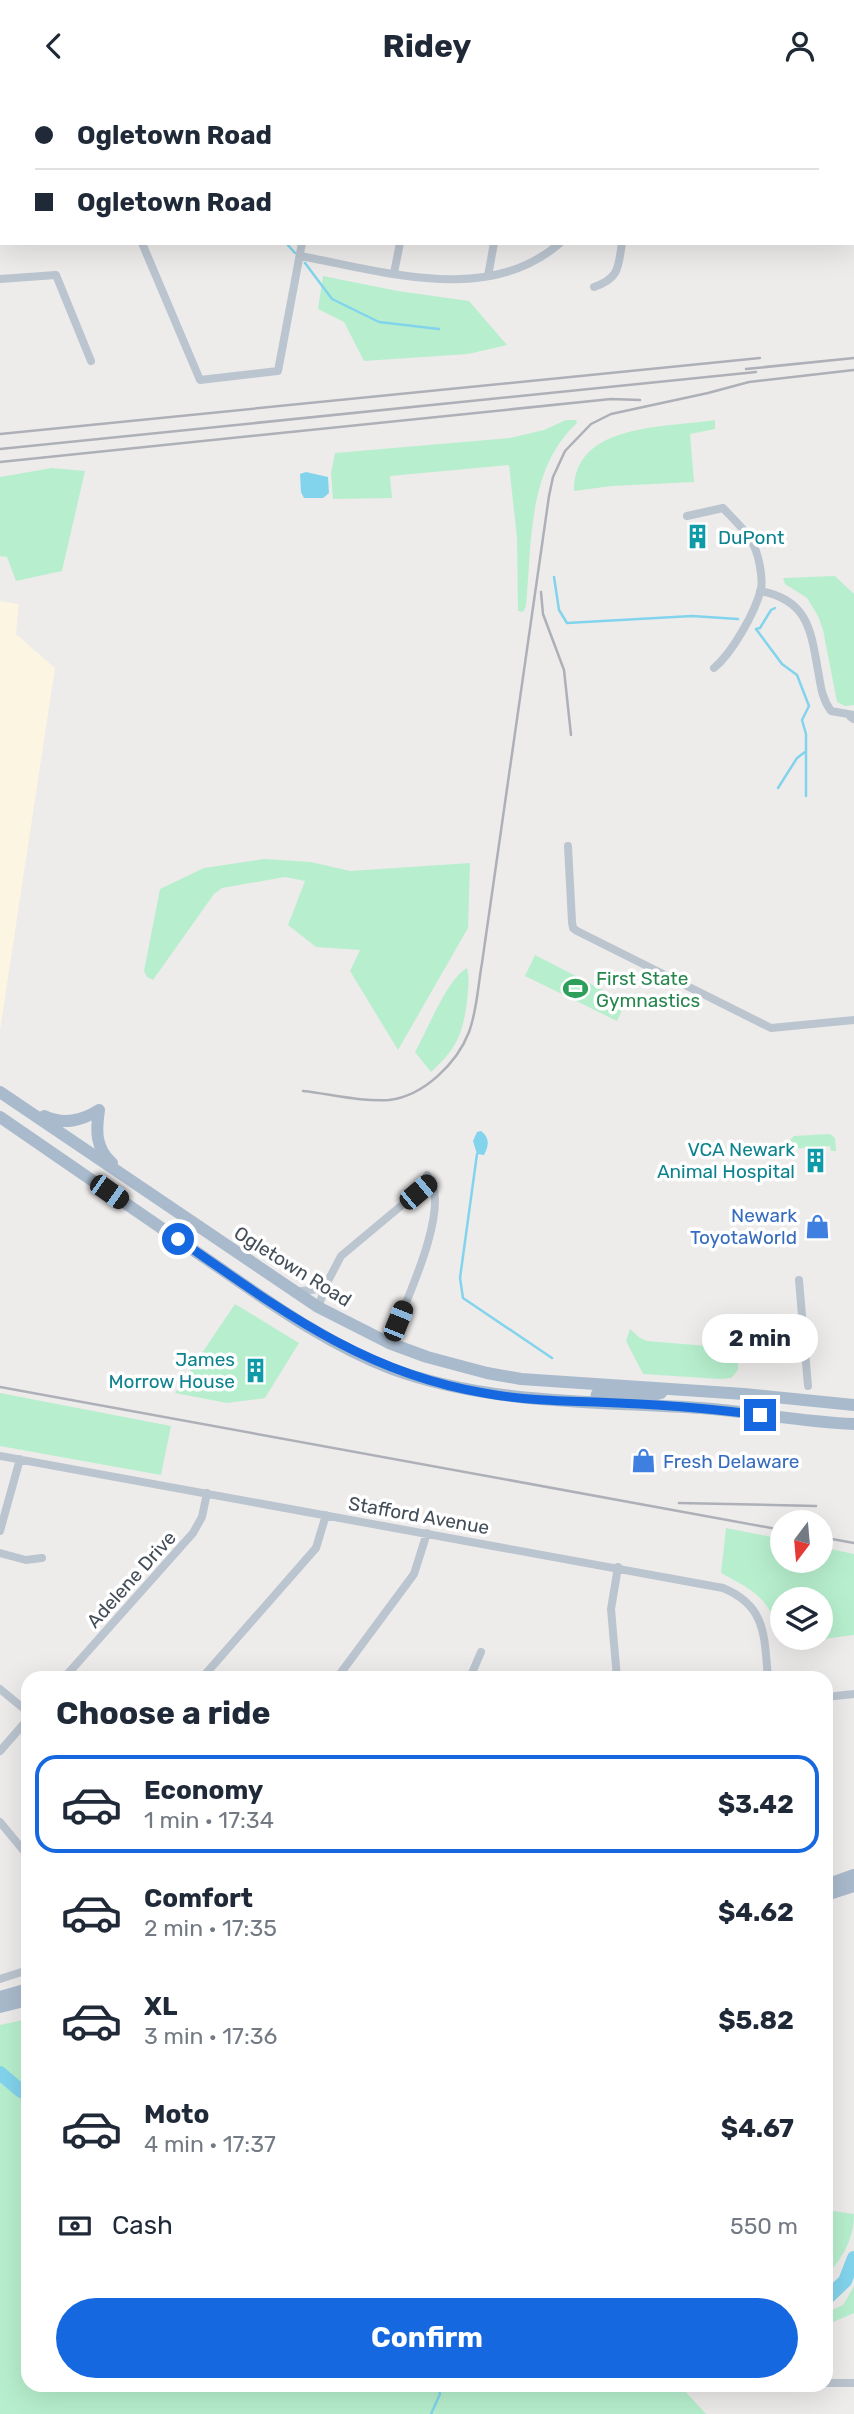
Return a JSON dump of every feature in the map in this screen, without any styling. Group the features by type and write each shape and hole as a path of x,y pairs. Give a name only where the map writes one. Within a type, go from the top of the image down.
{"main road":[{"name":"Ogletown Road","path":"0,1092 294,1293 389,1343 458,1366 521,1379 744,1394 854,1405"},
{"path":"22,1108 65,1122 86,1118 99,1110 97,1124 100,1148 123,1176"},
{"path":"0,1117 320,1335 366,1357 434,1382 494,1395 651,1405 854,1424"},
{"path":"247,1287 297,1312 318,1307"},
{"path":"595,1402 597,1394 647,1396 677,1389"},
{"path":"651,1405 691,1400 730,1403 740,1400 744,1394"},
{"path":"833,1882 854,1875"},
{"path":"833,1893 854,1886"},
{"path":"0,1997 21,1991"},
{"path":"0,2007 21,2002"}],"street":[{"path":"143,245 200,380 278,371 302,245"},
{"path":"394,273 400,245"},
{"path":"488,276 494,245"},
{"path":"300,256 446,280 488,276 527,266 557,245"},
{"path":"594,286 609,280 617,270 622,245"},
{"path":"0,279 56,275 91,361"},
{"path":"687,516 723,508 754,546 759,567 760,591 737,643 713,669"},
{"path":"760,591 786,598 800,611 812,638 824,701 831,711 853,716"},
{"path":"568,846 572,922 577,931 771,1028 854,1020"},
{"path":"318,1307 341,1257 429,1177 435,1197 435,1209 429,1242 389,1343"},
{"path":"799,1280 808,1386"},
{"path":"294,1293 318,1289 328,1281"},
{"name":"Stafford Avenue","path":"0,1456 712,1584 741,1597 751,1605 762,1624 767,1671"},
{"path":"0,1531 20,1459"},
{"name":"Adelene Drive","path":"71,1671 193,1533 202,1517 207,1493"},
{"path":"208,1671 316,1548 326,1515"},
{"path":"342,1671 414,1574 427,1533"},
{"path":"0,1553 26,1560 41,1558"},
{"path":"616,1671 611,1609 618,1567"},
{"path":"472,1671 481,1652"},
{"path":"0,1689 21,1706"},
{"path":"833,1696 854,1694"},
{"path":"0,1751 21,1727"},
{"path":"0,1822 21,1848"},
{"path":"0,1979 21,1972"},
{"path":"833,2382 854,2383"}],"shaded area":[{"path":"0,601 19,604 16,634 55,668 0,1030"}],"green space":[{"path":"323,276 398,291 469,301 507,345 468,354 364,361 344,322 318,309"},
{"path":"566,420 576,420 577,423 561,441 540,485 532,533 526,606 523,612 518,611 517,538 509,465 390,476 392,498 333,499 331,473 335,453 510,438 544,430"},
{"path":"715,420 715,429 690,434 694,482 612,486 574,491 578,468 589,452 606,440 649,428"},
{"path":"52,468 85,471 62,571 16,581 7,557 0,556 0,477"},
{"path":"835,576 854,594 854,705 845,706 837,702 818,616 807,598 785,584 783,578"},
{"path":"264,859 311,862 350,871 470,863 468,928 398,1050 350,971 360,950 316,947 288,925 305,881 285,877 222,888 214,894 153,980 147,977 144,971 160,889 204,868"},
{"name":"First State Gymnastics","path":"535,955 626,1002 617,1021 525,976"},
{"path":"467,968 468,993 457,1041 431,1072 415,1052 445,994"},
{"path":"830,1134 835,1138 836,1151 831,1151 830,1146 790,1149 789,1141 794,1136"},
{"path":"235,1304 299,1343 265,1398 227,1403 175,1393"},
{"path":"630,1329 647,1341 731,1348 738,1351 738,1370 731,1378 720,1379 643,1374 626,1341"},
{"path":"0,1393 171,1426 161,1475 0,1446"},
{"path":"726,1528 770,1537 770,1573 833,1573 833,1550 854,1554 854,1635 833,1638 833,1587 770,1587 770,1613 754,1593 721,1573"},
{"path":"21,2020 21,2392 686,2392 706,2414 0,2414 0,2025"},
{"path":"833,2211 854,2214 852,2232 833,2268"},
{"path":"854,2286 854,2313 833,2322 833,2310 843,2305"}],"water":[{"path":"306,472 328,477 329,493 323,498 304,498 300,474"},
{"path":"481,1131 488,1142 484,1155 477,1154 473,1141 477,1132"}],"waterway":[{"path":"288,245 295,253"},
{"path":"305,263 332,299 379,322 439,329"},
{"path":"554,577 559,610 567,623 692,616 738,619"},
{"path":"775,608 760,628 756,629 782,664 797,675 809,706 802,720 806,734 806,796"},
{"path":"778,788 797,758 805,752"},
{"path":"477,1154 460,1278 463,1298 552,1358"},
{"path":"0,2073 21,2091"},
{"path":"833,2292 845,2281 854,2258"},
{"path":"431,2414 440,2392"}],"railway":[{"path":"0,434 760,358"},
{"path":"746,369 854,358"},
{"path":"303,1091 368,1100 402,1097 415,1092 438,1076 464,1044 469,1032 477,998 549,496 553,477 565,451 591,424 611,414 749,382 854,370"},
{"path":"0,449 756,372"},
{"path":"0,462 611,399 640,400"},
{"path":"541,592 543,614 564,670 571,735"},
{"path":"0,1387 770,1528"},
{"path":"679,1503 816,1506"},
{"path":"833,1539 854,1543"}],"place":[{"name":"DuPont","path":"698,537"},
{"name":"First State Gymnastics","path":"576,989"},
{"name":"VCA Newark Animal Hospital","path":"815,1160"},
{"name":"Newark ToyotaWorld","path":"817,1226"},
{"name":"James Morrow House","path":"255,1370"},
{"name":"Fresh Delaware","path":"643,1461"}],"route":[{"path":"178,1239 320,1335 391,1368 434,1382 503,1396 760,1415"}]}
